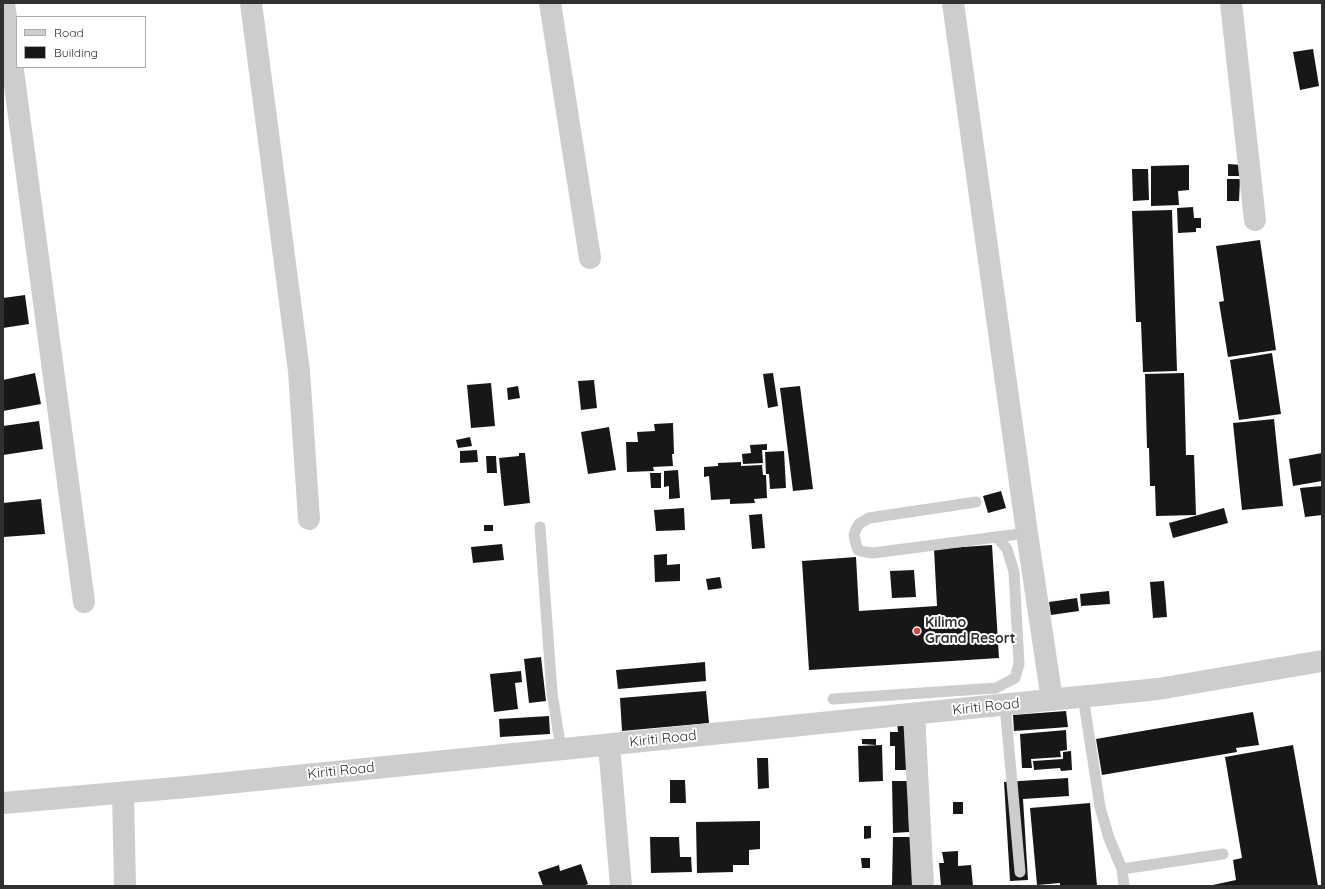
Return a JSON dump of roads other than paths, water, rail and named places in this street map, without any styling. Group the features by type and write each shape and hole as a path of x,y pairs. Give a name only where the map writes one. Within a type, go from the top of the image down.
{"street":[{"path":"4,3 84,602"},
{"path":"251,3 299,371 309,519"},
{"path":"550,3 590,258"},
{"path":"953,3 1052,700"},
{"path":"1231,3 1255,220"},
{"name":"Kiriti Road","path":"3,804 609,745 1158,689 1322,661"},
{"path":"914,714 923,886"},
{"path":"609,745 621,886"},
{"path":"123,793 125,886"}],"lane":[{"path":"976,502 869,518 859,524 856,529 854,535 858,550 873,553 1027,532"},
{"path":"540,527 552,693 561,749"},
{"path":"833,700 996,688 1015,678 1019,664 1014,572 1007,550 997,537"},
{"path":"1084,696 1100,806 1109,838 1122,869 1124,886"},
{"path":"1005,705 1020,872"},
{"path":"1122,869 1223,854"}],"place":[{"name":"Kilimo Grand Resort","path":"917,631"}]}
